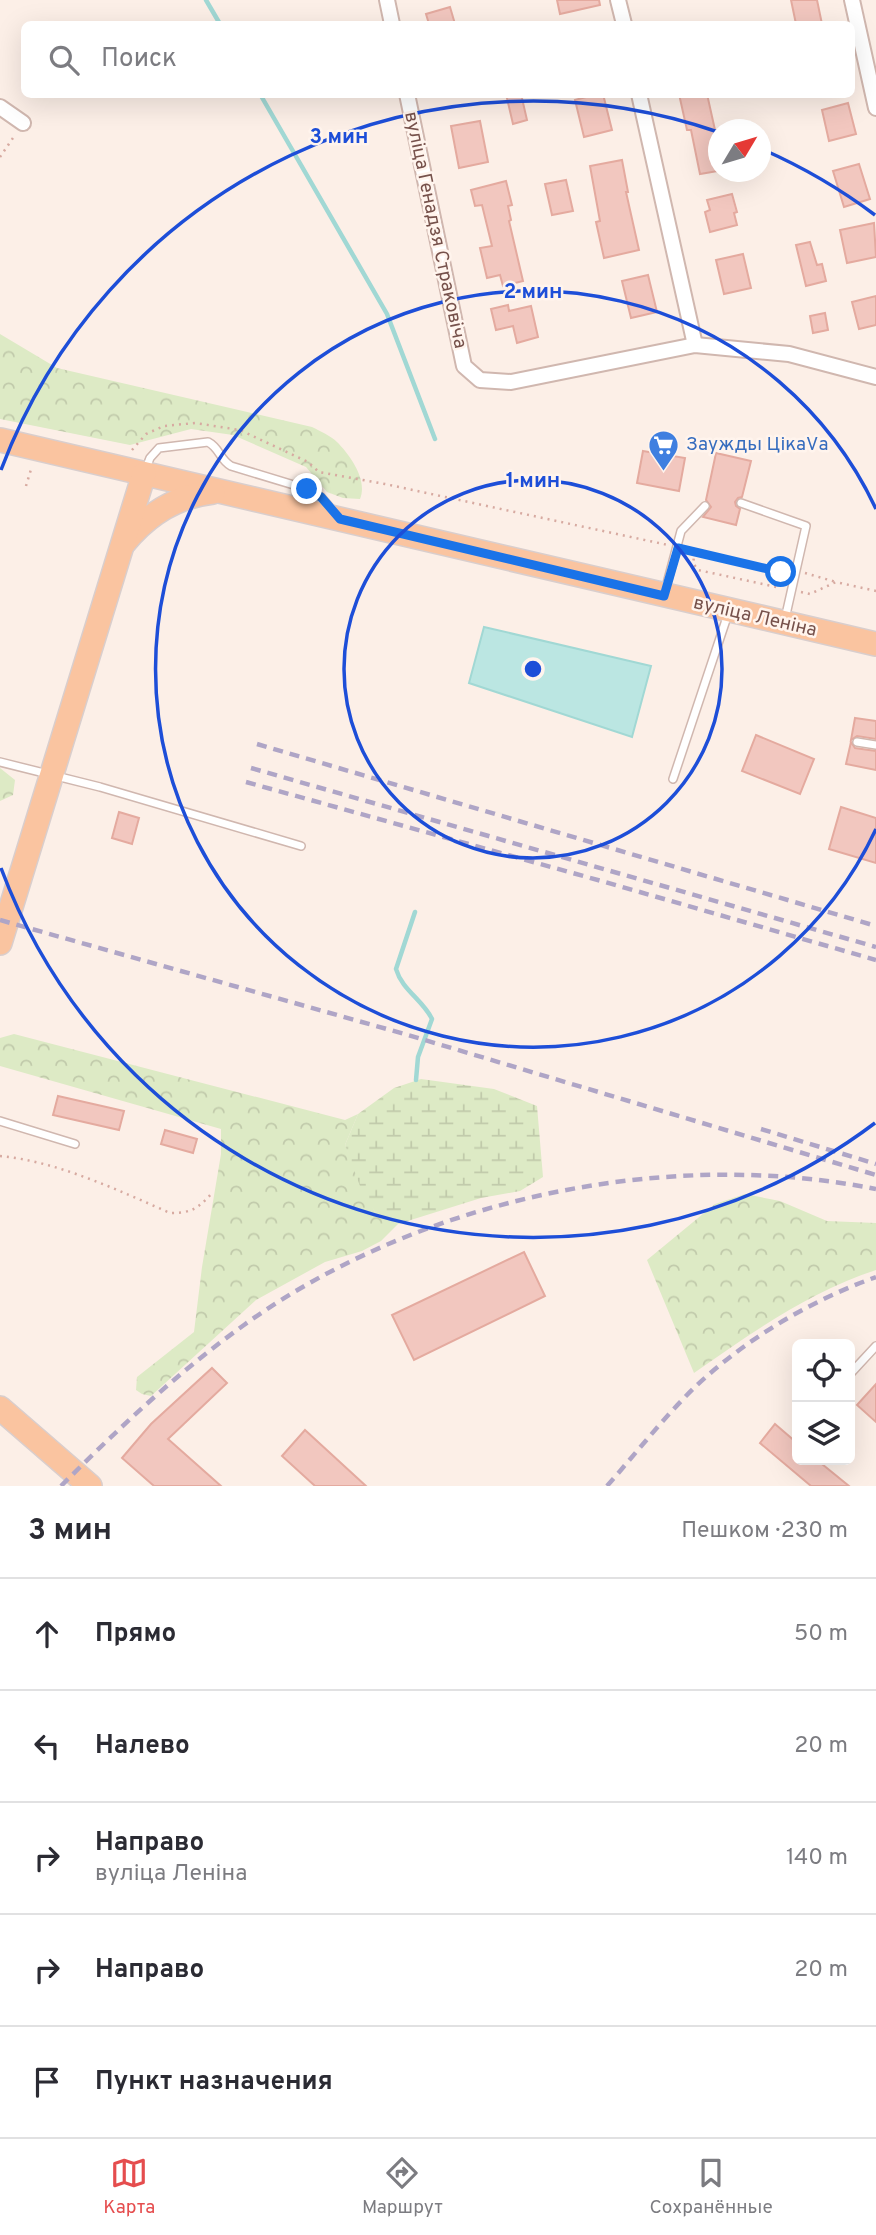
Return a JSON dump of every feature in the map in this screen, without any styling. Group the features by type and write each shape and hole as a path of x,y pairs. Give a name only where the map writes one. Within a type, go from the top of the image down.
{"main road":[{"name":"вуліца Леніна","path":"8,442 876,644"},
{"path":"0,943 144,474"},
{"path":"122,545 160,510 191,496 219,491"},
{"path":"0,1408 90,1486"}],"street":[{"path":"387,0 391,21"},
{"path":"618,0 623,21"},
{"path":"852,0 876,108"},
{"name":"вуліца Генадзя Страковіча","path":"408,98 464,366 480,380 511,382 695,345"},
{"path":"640,98 695,345 789,354 876,377"},
{"path":"0,107 23,123"}],"lane":[{"path":"144,474 150,458 159,448 208,442 218,450 223,461 231,466 307,489 321,497 340,519"},
{"path":"741,503 806,526 784,623"},
{"path":"664,596 681,531 705,506"},
{"path":"673,779 729,611"},
{"path":"857,742 876,745"},
{"path":"0,762 100,787 302,846"},
{"path":"0,1121 75,1144"},
{"path":"855,1369 876,1346"}],"path":[{"path":"0,157 23,123"},
{"path":"130,453 146,434 164,426 195,423 240,430 308,462 319,472 652,540 781,572 789,569 876,591"},
{"path":"26,486 32,466"},
{"path":"695,552 693,563 698,569 791,590 810,594 836,582"},
{"path":"0,1156 57,1167 170,1213 187,1213 197,1208 212,1193"}],"green space":[{"path":"0,334 57,368 312,427 335,440 352,461 362,484 360,499 343,498 327,492 306,467 233,435 191,429 130,445 0,419"},
{"path":"0,768 15,780 13,795 0,801"},
{"path":"14,1034 345,1120 358,1114 345,1145 375,1212 398,1224 381,1241 362,1251 325,1262 256,1300 151,1396 142,1394 136,1390 137,1377 194,1332 221,1154 221,1129 0,1066 0,1038"},
{"path":"421,1079 494,1089 537,1106 543,1177 520,1191 481,1198 398,1224 375,1212 360,1186 345,1145 358,1114 394,1088"},
{"path":"745,1194 780,1201 827,1221 876,1223 876,1270 804,1302 694,1373 647,1260 715,1204"}],"water":[{"path":"484,627 651,666 632,737 469,683"}],"building":[{"path":"557,0 599,0 600,5 560,14"},
{"path":"791,0 817,0 821,21 795,21"},
{"path":"450,7 454,21 428,21 426,14"},
{"path":"507,98 522,98 527,120 513,124"},
{"path":"604,98 612,130 584,137 575,100"},
{"path":"680,98 708,98 713,119 708,119 708,173 700,174 691,130 687,130"},
{"path":"848,103 856,134 829,141 822,110"},
{"path":"480,121 488,162 459,168 451,126"},
{"path":"622,160 639,250 604,258 596,222 600,221 590,166"},
{"path":"859,164 870,199 844,207 833,171"},
{"path":"566,180 573,211 552,215 545,184"},
{"path":"506,181 512,205 508,206 509,221 523,281 503,286 500,275 487,278 480,248 492,246 482,205 475,206 471,190"},
{"path":"732,194 737,225 710,232 705,212 710,210 707,200"},
{"path":"874,223 876,257 847,263 840,230"},
{"path":"810,242 817,265 822,264 826,281 806,286 796,245"},
{"path":"743,254 751,288 724,294 716,260"},
{"path":"648,275 657,312 631,318 622,281"},
{"path":"876,296 876,325 859,329 852,302"},
{"path":"508,305 509,311 531,306 538,337 517,343 513,326 496,330 491,309"},
{"path":"825,313 828,330 813,333 810,316"},
{"path":"643,451 685,458 679,491 637,483"},
{"path":"716,453 751,461 742,497 735,502 740,509 736,525 703,517 711,507 706,500"},
{"path":"855,718 876,721 876,739 857,736 851,740"},
{"path":"756,735 814,759 800,794 742,771"},
{"path":"851,742 855,748 876,751 876,770 846,764"},
{"path":"841,807 876,818 876,863 829,849"},
{"path":"119,812 139,818 132,844 112,838"},
{"path":"58,1096 124,1111 119,1130 53,1115"},
{"path":"165,1130 197,1139 193,1153 161,1144"},
{"path":"524,1252 545,1296 414,1360 392,1315"},
{"path":"212,1368 227,1383 168,1439 221,1486 154,1486 122,1458 151,1424"},
{"path":"876,1384 876,1422 857,1405"},
{"path":"775,1424 792,1439 792,1465 823,1465 849,1486 811,1486 760,1443"},
{"path":"305,1430 366,1486 315,1486 282,1456"}],"waterway":[{"path":"206,0 218,21"},
{"path":"262,98 387,314 435,439"},
{"path":"415,912 396,969 403,983 432,1019 418,1057 416,1080"}],"railway":[{"path":"257,744 876,926"},
{"path":"251,768 876,947"},
{"path":"246,782 876,960"},
{"path":"0,920 408,1035 876,1175"},
{"path":"761,1129 876,1164"},
{"path":"61,1486 149,1402 244,1325 313,1281 387,1245 465,1216 546,1194 629,1180 713,1175 795,1178 876,1189"},
{"path":"607,1486 685,1397 738,1351 804,1309 876,1277"}],"place":[{"name":"Заужды ЦікаVа","path":"663,472"}],"route":[{"path":"307,489 321,497 340,519 664,596 678,548 781,572"}]}
